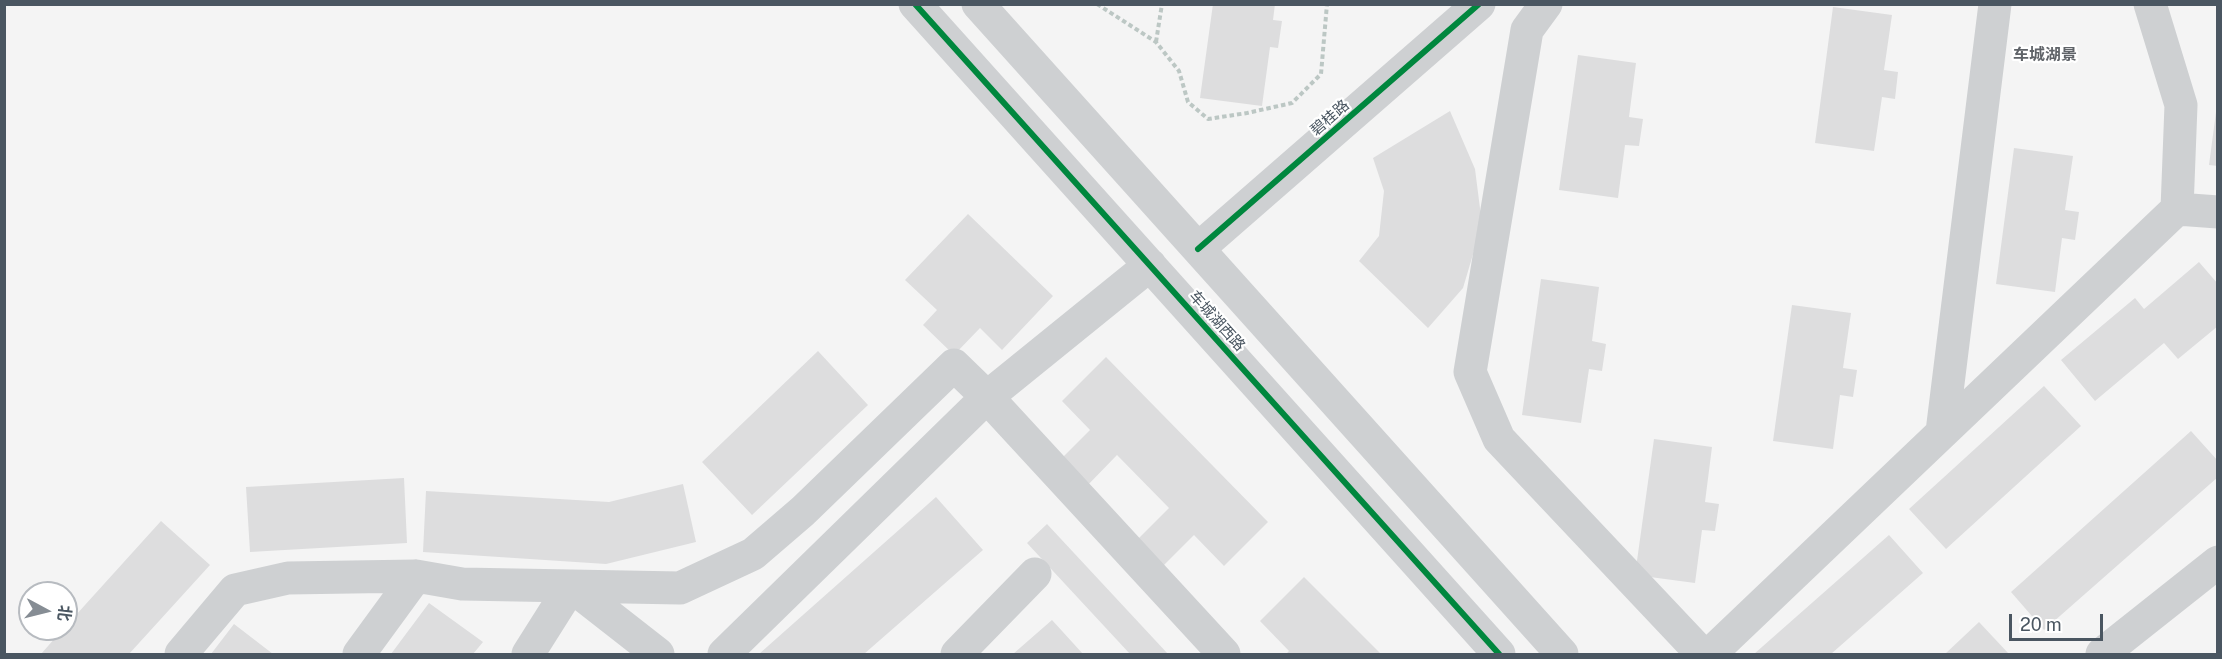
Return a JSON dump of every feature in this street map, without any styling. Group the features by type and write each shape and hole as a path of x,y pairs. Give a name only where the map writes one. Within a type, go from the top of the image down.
{"street":[{"name":"车城湖西路","path":"915,4 1499,654"},
{"path":"978,4 1562,654"},
{"name":"碧桂路","path":"1198,249 1479,4"},
{"path":"1546,4 1527,30 1470,372 1499,439 1702,654"},
{"path":"1942,432 1995,4"},
{"path":"1710,654 2176,209 2181,105 2150,4"},
{"path":"2176,209 2217,212"},
{"path":"724,654 987,397 1150,265"},
{"path":"181,654 235,590 288,578 416,576 462,584 680,588 753,554 803,511 954,365 987,397 1224,654"},
{"path":"2102,654 2217,562"},
{"path":"957,654 1035,574"},
{"path":"359,654 416,576"},
{"path":"528,654 571,586"},
{"path":"571,586 657,654"}],"path":[{"path":"1096,4 1156,42 1179,71 1188,102 1208,119 1292,103 1321,74 1327,4"},
{"path":"1156,42 1162,4"}],"building":[{"path":"1213,4 1275,4 1273,20 1282,21 1278,48 1270,47 1262,106 1200,98"},
{"path":"1833,7 1892,15 1884,70 1898,72 1895,99 1882,97 1874,151 1815,143"},
{"path":"1578,55 1636,63 1629,117 1643,119 1639,146 1625,145 1618,198 1559,190"},
{"path":"1450,111 1475,169 1482,224 1463,288 1428,328 1359,261 1379,236 1384,191 1373,158"},
{"path":"2216,112 2218,112 2218,166 2209,165"},
{"path":"2014,148 2073,156 2065,210 2079,212 2075,240 2062,238 2055,292 1996,284"},
{"path":"968,214 1053,296 1002,350 980,328 954,355 923,325 937,310 905,280"},
{"path":"2199,262 2218,284 2218,326 2178,359 2164,343 2095,401 2061,360 2135,298 2144,309"},
{"path":"1541,279 1599,287 1592,341 1606,344 1602,371 1589,369 1581,423 1522,415"},
{"path":"1792,305 1851,313 1843,368 1857,370 1853,397 1840,395 1833,449 1773,441"},
{"path":"818,351 868,405 752,515 702,462"},
{"path":"1106,357 1268,522 1224,566 1194,535 1158,571 1132,545 1169,508 1117,455 1084,489 1057,463 1090,430 1062,401"},
{"path":"2044,386 2081,426 1946,549 1909,509"},
{"path":"2191,431 2218,461 2218,477 2044,630 2011,592"},
{"path":"1654,439 1712,447 1705,502 1719,504 1715,531 1702,530 1695,583 1635,575"},
{"path":"404,478 407,543 250,552 246,487"},
{"path":"683,484 696,542 606,564 423,552 426,491 609,502"},
{"path":"936,497 983,550 864,654 759,654"},
{"path":"161,521 210,565 129,654 41,654 52,641 78,641 78,613"},
{"path":"1047,524 1168,654 1130,654 1027,543"},
{"path":"1889,535 1923,573 1831,654 1754,654"},
{"path":"1304,577 1381,654 1286,654 1289,651 1260,621"},
{"path":"429,603 483,642 473,654 391,654"},
{"path":"1052,620 1083,654 1013,654"},
{"path":"1979,622 2009,654 1945,654"},
{"path":"234,624 273,654 211,654"}],"cycle path":[{"path":"915,4 1499,654"},
{"path":"1198,249 1479,4"}],"district":[{"name":"车城湖景","path":"2045,55"}]}
